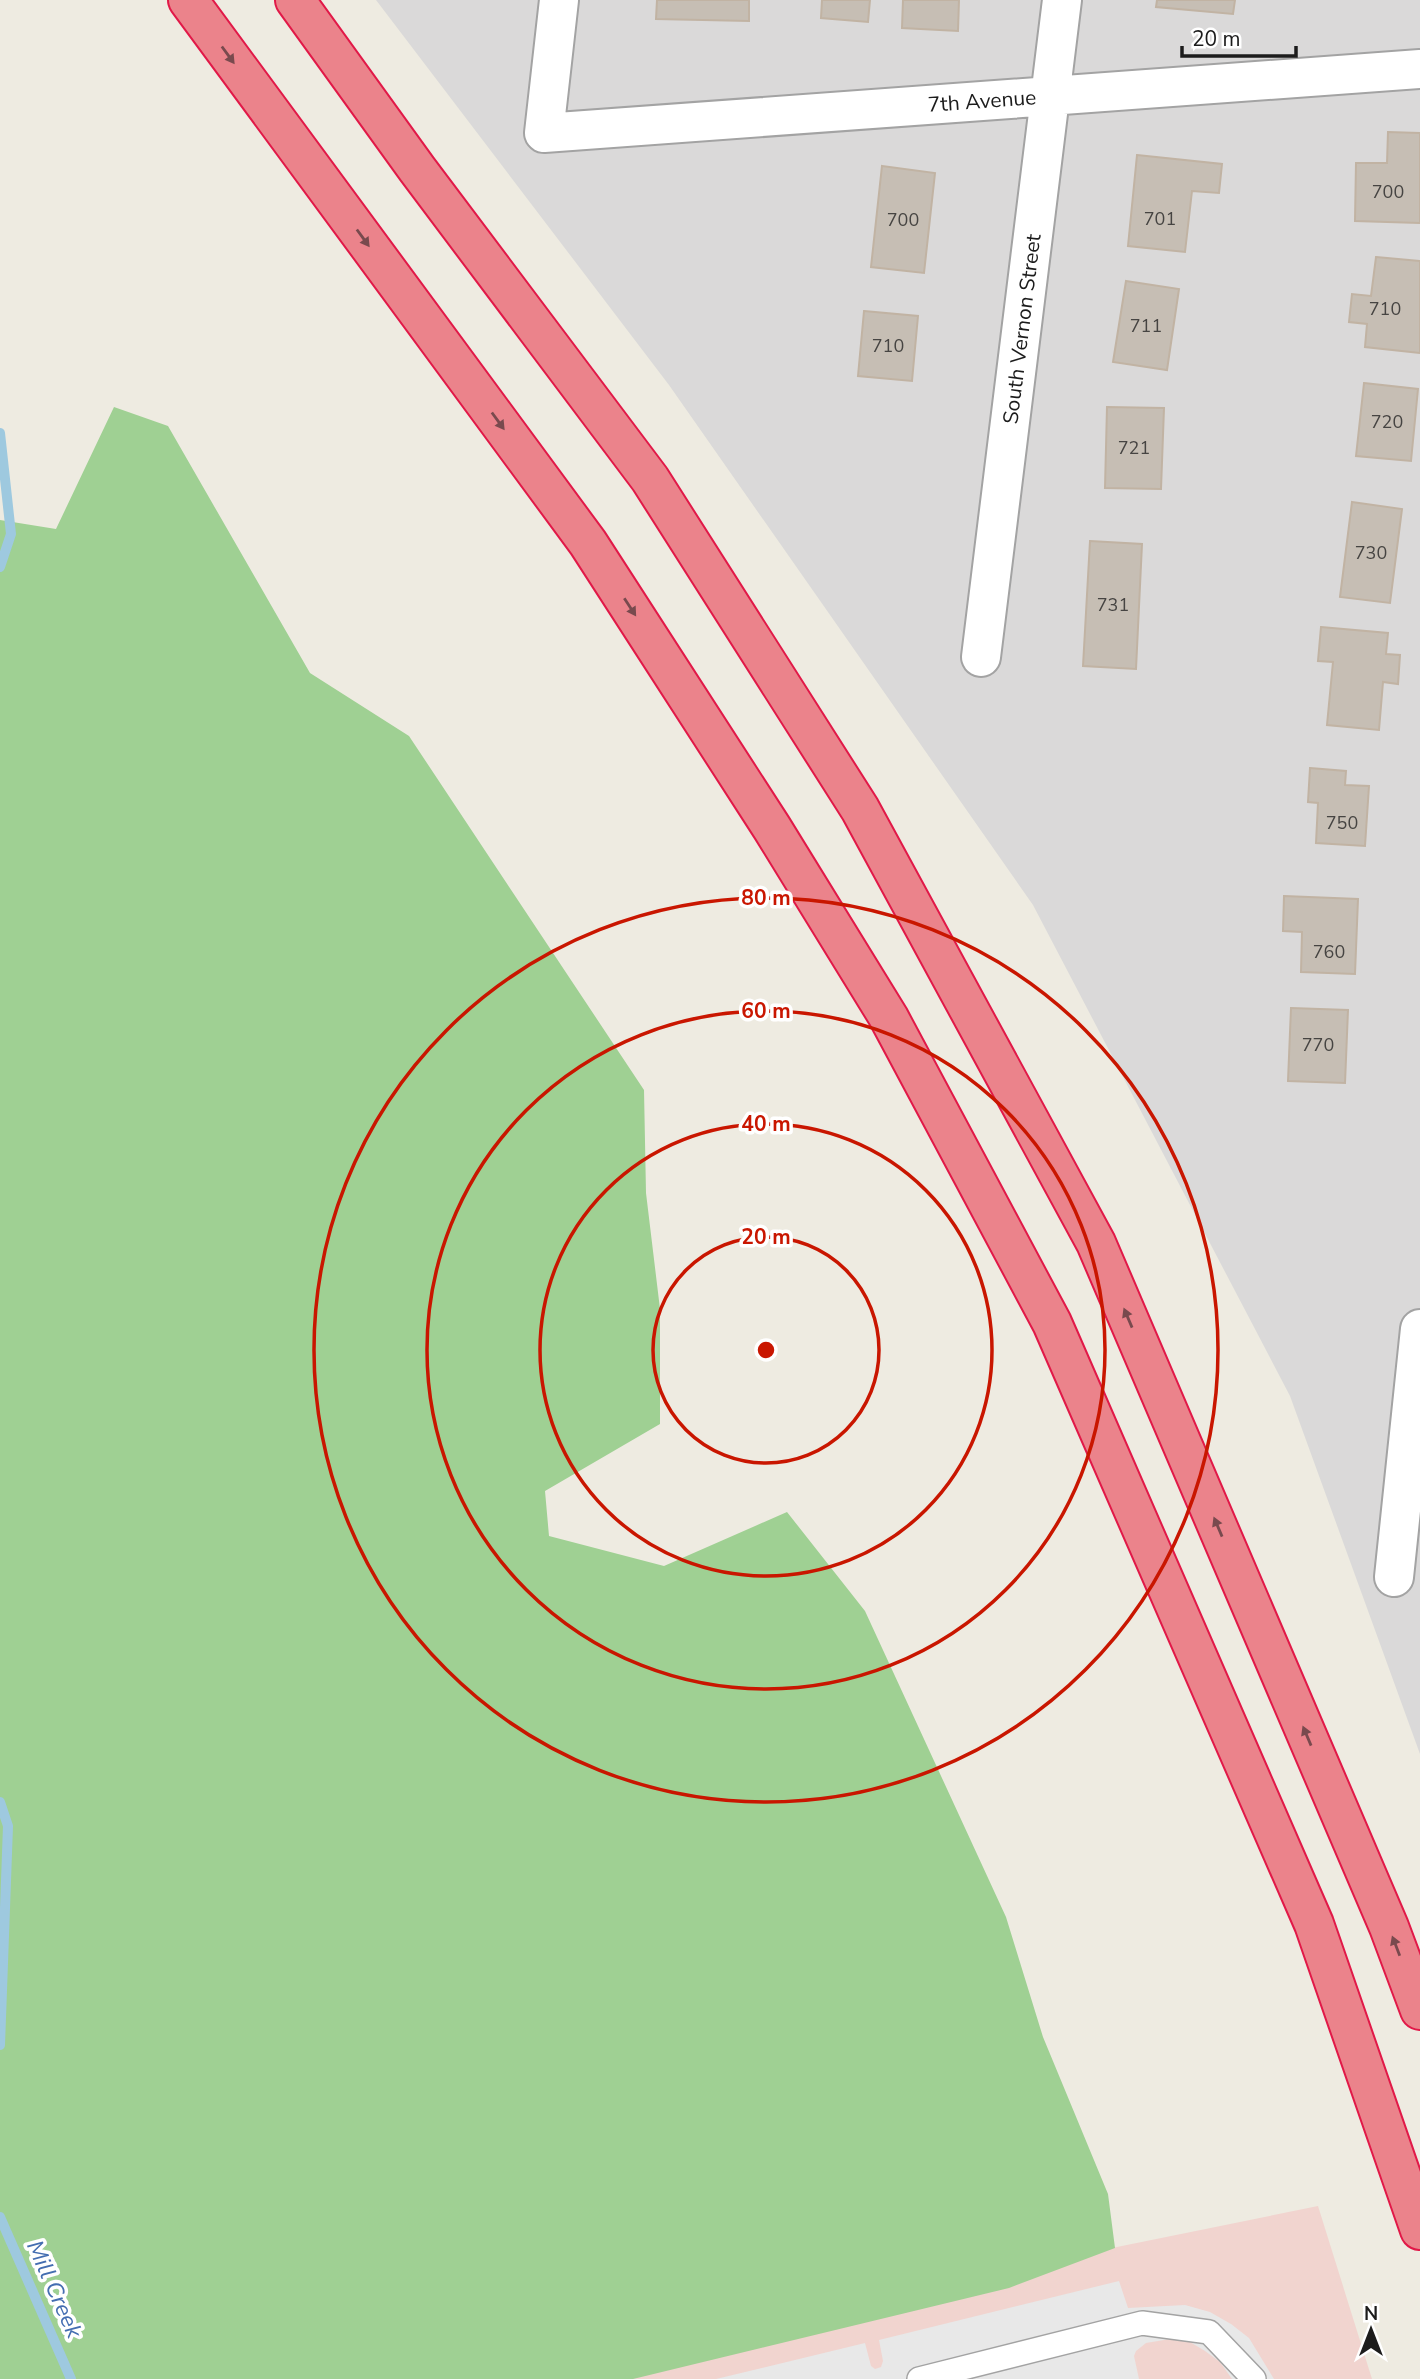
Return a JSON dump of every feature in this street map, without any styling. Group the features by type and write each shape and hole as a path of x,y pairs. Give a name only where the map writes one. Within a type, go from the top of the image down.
{"highway":[{"path":"188,0 588,543 772,828 889,1018 1052,1323 1314,1924 1420,2230"},
{"path":"295,0 650,479 860,809 1096,1243 1389,1927 1420,2010"}],"street":[{"name":"7th Avenue","path":"559,0 544,133 1420,69"},
{"name":"South Vernon Street","path":"981,657 1062,0"},
{"path":"1394,1577 1420,1329"}],"lane":[{"path":"919,2379 1142,2323 1209,2332 1254,2379"}],"shaded area":[{"path":"376,0 1420,0 1420,1754 1290,1396 1033,905 669,385"},
{"path":"1318,2206 1372,2379 470,2379"},
{"path":"1119,2281 1128,2308 1185,2305 1210,2312 1231,2324 1249,2338 1274,2379 1232,2379 1220,2362 1205,2351 1190,2342 1170,2339 1146,2343 1136,2351 1134,2356 1139,2379 716,2379 865,2343 871,2366 875,2369 881,2367 883,2361 879,2340"}],"green space":[{"path":"114,407 168,426 310,673 409,736 644,1090 646,1193 660,1309 660,1424 545,1491 549,1536 664,1566 787,1512 865,1611 1006,1917 1043,2037 1108,2194 1115,2248 1009,2288 633,2379 0,2379 0,520 56,529"}],"building":[{"path":"657,0 749,0 749,21 656,19"},
{"path":"822,0 870,0 868,22 821,18"},
{"path":"903,0 959,0 958,31 902,28"},
{"path":"1157,0 1235,0 1233,14 1156,7"},
{"path":"1388,132 1420,133 1420,223 1355,221 1356,163 1387,163"},
{"path":"1137,155 1222,164 1219,193 1192,191 1185,252 1128,246"},
{"path":"882,166 935,173 924,273 871,267"},
{"path":"1376,257 1420,261 1420,353 1365,347 1367,324 1349,322 1352,294 1371,296"},
{"path":"1126,281 1179,289 1167,370 1113,362"},
{"path":"864,311 918,316 912,381 858,376"},
{"path":"1364,383 1418,389 1411,461 1356,456"},
{"path":"1107,407 1164,408 1161,489 1105,488"},
{"path":"1352,502 1402,509 1390,603 1340,597"},
{"path":"1090,541 1142,544 1136,669 1083,666"},
{"path":"1321,627 1388,633 1386,654 1400,655 1398,684 1383,682 1379,730 1327,725 1333,662 1318,661"},
{"path":"1310,768 1346,771 1345,785 1369,786 1365,846 1316,843 1318,803 1308,802"},
{"path":"1284,896 1358,899 1355,974 1301,972 1302,932 1283,931"},
{"path":"1291,1008 1348,1010 1345,1083 1288,1081"}],"waterway":[{"name":"Mill Creek","path":"0,433 11,534 0,567"},
{"name":"Mill Creek","path":"0,1802 8,1826 0,2045"},
{"name":"Mill Creek","path":"0,2217 71,2379"}]}
